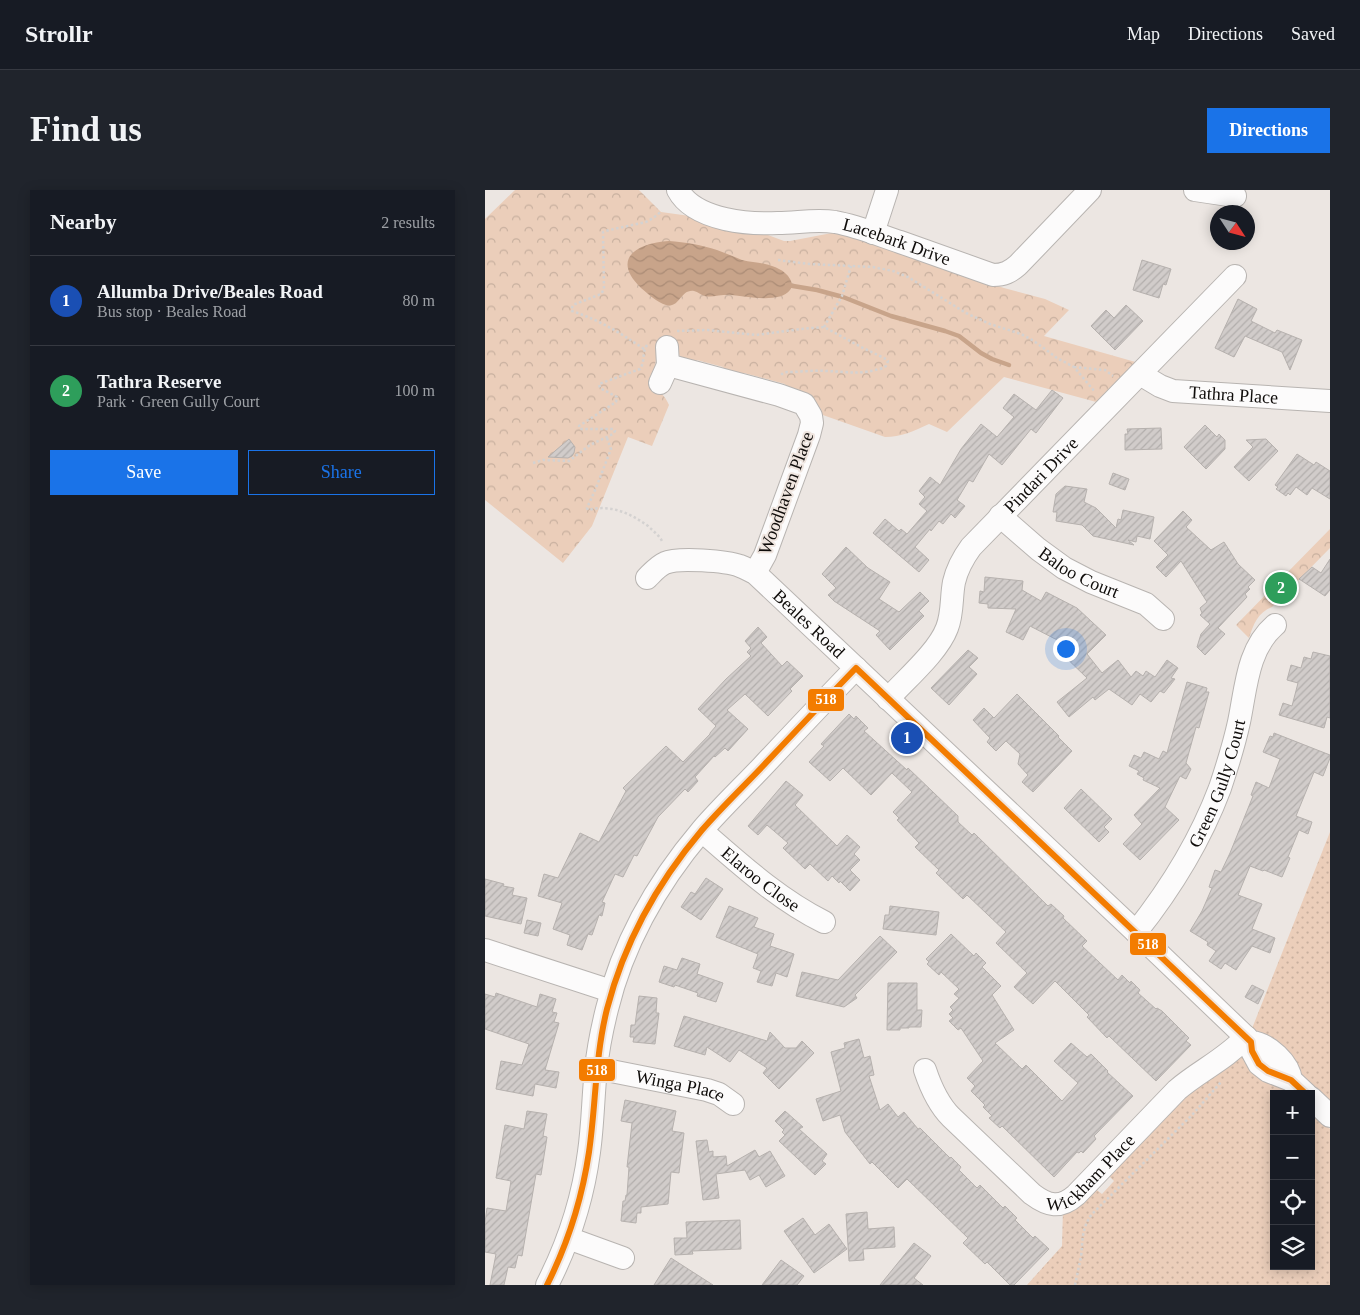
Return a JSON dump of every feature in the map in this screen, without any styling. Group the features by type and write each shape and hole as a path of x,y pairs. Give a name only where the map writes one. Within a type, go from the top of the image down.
{"street":[{"name":"Lacebark Drive","path":"678,190 689,203 717,217 737,221 773,223 820,220 850,226 993,275 1003,275 1018,265 1090,190"},
{"path":"873,233 887,190"},
{"path":"1195,190 1235,196"},
{"name":"Pindari Drive","path":"888,698 942,639 950,618 958,569 971,547 1235,276"},
{"name":"Woodhaven Place","path":"663,354 804,404 811,416 812,423 809,435 763,558 755,574"},
{"name":"Tathra Place","path":"1140,374 1159,386 1173,391 1330,402"},
{"name":"Baloo Court","path":"1000,516 1038,550 1064,568 1091,582 1146,604 1163,619"},
{"name":"Beales Road","path":"647,578 664,563 683,559 738,565 755,574 1136,932 1248,1040 1259,1064 1268,1071 1299,1087"},
{"name":"Green Gully Court","path":"1136,932 1166,892 1204,824 1233,749 1252,660 1262,638 1275,625"},
{"path":"547,1285 568,1238 579,1203 587,1169 596,1068 602,1030 611,991 631,939 652,900 674,866 702,831 856,668"},
{"name":"Elaroo Close","path":"702,831 785,899 802,911 824,921"},
{"path":"485,950 611,991"},
{"name":"Wickham Place","path":"925,1070 936,1097 951,1117 1032,1194 1045,1202 1060,1204 1076,1195 1177,1090 1248,1040"},
{"name":"Winga Place","path":"596,1068 714,1092 732,1105"},
{"path":"1315,1102 1330,1116"},
{"path":"568,1238 623,1258"}],"path":[{"path":"662,211 646,222 603,232 605,289 601,294 573,305 571,310 598,320 644,348 663,354 708,330 756,335 825,327 888,361 887,365 883,368 863,373 825,371 784,372 779,377"},
{"path":"778,260 809,264 882,268 908,277 960,310 990,324 1025,336 1074,367 1109,372 1113,376 1117,397"},
{"path":"825,327 842,296 851,266"},
{"path":"533,463 543,460 569,461 590,445 613,434 614,430 581,429 579,426 616,402 617,397 600,388 599,384 640,369 643,363 644,348"},
{"path":"1074,367 1084,380 1117,397"},
{"path":"607,438 611,449 587,508 588,510 594,508 610,509 631,514 651,529 662,541"},
{"path":"1075,1285 1081,1257 1082,1238 1088,1220 1186,1121 1225,1078"}],"green space":[{"path":"515,190 639,190 661,212 697,217 755,230 784,241 837,232 1004,288 1045,299 1069,310 1044,336 1139,363 1100,403 1004,377 947,432 929,424 902,435 885,437 820,414 787,390 785,384 744,373 740,377 725,373 723,367 697,360 693,365 681,357 676,343 657,340 657,352 650,388 662,394 669,405 652,446 628,437 592,526 563,563 485,500 485,219"},
{"path":"1330,529 1330,548 1272,607 1263,612 1254,624 1249,638 1236,625"},
{"path":"1330,832 1330,1102 1251,1031"},
{"path":"1237,1058 1245,1058 1289,1090 1270,1090 1270,1270 1315,1270 1315,1114 1330,1129 1330,1285 1027,1285 1062,1246 1063,1209 1093,1187 1102,1194 1114,1181 1106,1173 1172,1105"}],"water":[{"path":"669,241 705,247 742,260 776,267 788,276 792,287 785,294 770,298 728,295 704,296 694,291 689,291 674,304 666,305 641,288 632,277 628,268 628,260 638,249 658,242"}],"building":[{"path":"1142,260 1171,269 1166,285 1163,284 1159,298 1133,290"},
{"path":"1238,299 1257,309 1251,321 1275,333 1277,330 1302,340 1290,370 1282,352 1245,336 1234,357 1215,348"},
{"path":"1126,305 1143,321 1115,350 1091,326 1106,310 1114,318"},
{"path":"1052,390 1063,398 1036,433 1031,429 1002,465 989,454 973,482 969,480 957,500 965,506 955,518 951,514 943,524 939,521 915,547 929,560 919,572 873,533 885,519 899,531 901,529 907,534 927,511 919,504 925,497 919,491 930,477 940,485 961,449 981,424 997,437 1014,417 1003,408 1014,394 1036,410"},
{"path":"1205,425 1217,437 1219,434 1225,440 1225,449 1206,469 1184,447"},
{"path":"1161,428 1162,449 1125,450 1125,434 1128,434 1127,429"},
{"path":"569,439 575,447 572,456 568,458 548,457"},
{"path":"1266,439 1278,451 1249,481 1234,467 1253,447 1246,440"},
{"path":"1297,454 1314,465 1316,462 1330,471 1330,499 1312,488 1307,495 1296,487 1290,495 1288,493 1286,496 1276,489 1278,487 1275,485"},
{"path":"1113,473 1129,479 1125,490 1109,484"},
{"path":"1065,486 1087,489 1084,502 1096,508 1116,528 1118,519 1121,520 1123,510 1154,517 1150,539 1137,536 1136,542 1128,540 1134,545 1093,536 1082,525 1056,521 1057,512 1053,512 1056,494"},
{"path":"1183,511 1192,520 1186,527 1211,550 1224,542 1238,564 1255,580 1248,587 1250,589 1245,594 1247,597 1218,628 1225,634 1205,655 1197,647 1201,634 1210,624 1200,615 1202,613 1200,608 1207,602 1181,561 1166,577 1156,567 1168,555 1154,541"},
{"path":"846,547 868,568 890,582 879,599 899,612 920,592 929,601 919,611 924,616 890,650 876,635 880,631 834,601 828,595 836,588 822,574"},
{"path":"1330,559 1330,590 1325,596 1299,579 1312,567 1321,573"},
{"path":"985,577 1023,581 1022,590 1041,601 1046,592 1077,608 1106,635 1087,654 1102,673 1118,660 1131,677 1136,671 1143,676 1146,671 1155,677 1167,660 1178,668 1171,678 1175,679 1164,693 1160,691 1151,702 1140,694 1132,705 1109,689 1095,700 1093,697 1069,717 1057,702 1087,678 1057,649 1063,643 1030,626 1023,640 1006,632 1016,609 988,608 988,604 979,603 980,591 984,592"},
{"path":"758,627 767,637 761,643 782,666 787,661 803,676 790,689 792,691 768,716 745,694 727,710 748,729 728,751 725,748 714,756 695,777 698,781 688,792 685,789 658,817 637,856 634,855 623,877 615,874 602,902 605,903 602,916 599,915 592,935 588,934 582,950 567,945 570,935 553,929 562,903 538,896 544,874 558,878 580,833 599,842 626,791 623,788 666,746 683,762 710,734 716,726 698,709 751,656 747,652 751,648 745,641"},
{"path":"968,650 978,658 969,667 977,674 949,705 931,688"},
{"path":"1313,652 1330,656 1330,718 1327,717 1324,728 1279,715 1283,703 1292,706 1298,683 1287,680 1291,665 1301,668 1304,657 1311,659"},
{"path":"1187,682 1207,688 1206,692 1209,692 1199,728 1196,727 1186,763 1191,769 1186,779 1180,776 1165,807 1179,820 1140,860 1123,844 1142,824 1134,815 1160,788 1143,780 1144,778 1137,774 1139,771 1129,766 1134,755 1141,758 1144,752 1159,759 1163,751 1167,753"},
{"path":"1017,694 1072,751 1033,792 1022,782 1028,775 1018,764 1020,754 1006,741 996,751 987,742 990,738 973,720 984,708 994,718"},
{"path":"849,714 854,719 856,716 868,728 864,731 907,770 908,768 958,816 958,822 972,835 974,833 1048,906 1051,904 1064,916 1063,918 1087,941 1082,946 1118,980 1122,975 1130,983 1131,981 1140,990 1138,993 1156,1009 1162,1011 1189,1038 1186,1041 1191,1045 1156,1081 1109,1036 1107,1038 1087,1017 1089,1015 1055,981 1033,1004 1014,987 1027,973 996,943 1006,932 967,895 963,899 936,873 939,870 915,847 919,843 897,820 899,818 893,812 912,792 892,773 871,795 843,768 830,781 809,762 824,746 821,744"},
{"path":"1274,733 1330,755 1330,758 1323,776 1314,772 1296,816 1312,822 1308,834 1299,830 1282,877 1250,866 1238,895 1262,904 1252,929 1275,938 1270,953 1252,946 1236,970 1225,963 1221,969 1209,961 1216,951 1207,945 1208,942 1190,931 1202,911 1212,888 1209,887 1215,870 1221,872 1230,853 1253,796 1251,795 1256,782 1269,788 1280,759 1263,752 1270,736 1273,737"},
{"path":"786,781 803,795 795,805 837,846 847,835 860,847 854,854 860,860 850,870 860,880 850,891 832,876 828,881 810,864 805,869 783,848 788,843 767,825 758,835 748,826"},
{"path":"1081,789 1112,819 1104,827 1109,832 1099,842 1064,808"},
{"path":"706,878 723,889 701,920 681,907 691,892 695,894"},
{"path":"485,879 514,888 512,895 527,898 521,924 485,916"},
{"path":"729,906 758,918 754,927 774,934 770,946 794,954 787,977 776,973 772,986 757,982 761,971 753,968 758,954 716,937"},
{"path":"890,906 939,912 936,935 883,929 885,915 889,915"},
{"path":"527,920 541,923 538,936 524,933"},
{"path":"951,934 974,956 976,953 986,963 982,967 1001,986 992,995 1014,1030 995,1043 1022,1069 1026,1065 1062,1101 1078,1083 1054,1061 1071,1043 1087,1057 1091,1054 1133,1096 1094,1136 1096,1139 1083,1153 1081,1151 1077,1152 1054,1177 1002,1126 1000,1128 989,1118 992,1116 983,1107 985,1105 971,1091 975,1086 967,1078 983,1061 961,1028 958,1030 949,1021 953,1018 949,1014 953,1010 950,1007 959,998 954,994 959,989 941,972 939,975 927,964 929,962 926,959"},
{"path":"880,936 897,952 855,995 857,998 844,1007 796,996 802,972 838,980"},
{"path":"682,958 700,964 697,974 723,983 716,1002 697,996 698,993 659,982 664,966 677,970"},
{"path":"888,983 917,983 917,1010 922,1010 921,1027 887,1030"},
{"path":"1252,985 1264,991 1258,1004 1245,997"},
{"path":"496,993 537,1007 540,994 556,999 552,1012 557,1013 554,1022 559,1023 545,1070 559,1072 556,1088 535,1084 533,1096 496,1089 501,1061 522,1065 529,1044 485,1029 485,994 495,997"},
{"path":"639,996 657,998 656,1013 659,1013 655,1044 633,1042 634,1037 630,1037 631,1025 635,1025"},
{"path":"684,1016 767,1041 770,1032 785,1048 796,1048 802,1041 814,1053 779,1089 763,1073 767,1068 739,1050 730,1062 707,1047 705,1055 674,1046"},
{"path":"859,1039 864,1058 870,1056 874,1075 869,1076 880,1110 888,1104 898,1117 904,1112 918,1129 920,1128 961,1167 959,1170 977,1188 980,1185 1003,1208 1005,1206 1017,1218 1015,1220 1033,1238 1035,1236 1049,1249 1014,1285 1010,1285 987,1262 985,1264 963,1243 968,1238 907,1179 898,1188 872,1162 870,1164 845,1132 840,1115 823,1121 816,1099 841,1091 831,1052 845,1048 844,1043"},
{"path":"625,1100 676,1111 672,1131 684,1133 679,1173 671,1172 668,1204 641,1207 641,1213 637,1213 636,1223 621,1221 623,1201 625,1201 627,1195 629,1167 627,1167 632,1123 621,1121"},
{"path":"527,1111 547,1114 543,1136 547,1137 541,1175 536,1174 522,1256 518,1255 515,1268 508,1267 504,1285 490,1285 496,1254 485,1252 487,1208 506,1211 511,1181 496,1178 505,1125 524,1129"},
{"path":"785,1111 803,1127 799,1129 827,1154 822,1161 826,1164 815,1175 779,1141 785,1135 782,1132 784,1130 775,1121"},
{"path":"707,1140 709,1152 713,1151 713,1157 726,1156 727,1166 755,1150 759,1157 770,1151 785,1176 766,1187 759,1175 750,1180 745,1170 716,1174 719,1198 703,1200 696,1141"},
{"path":"867,1212 868,1229 894,1227 895,1247 863,1249 864,1260 849,1261 846,1214"},
{"path":"803,1218 815,1235 829,1224 847,1249 814,1273 784,1231"},
{"path":"740,1220 741,1249 692,1251 693,1254 675,1255 674,1238 687,1238 686,1222"},
{"path":"914,1243 931,1256 914,1278 923,1285 880,1285"},
{"path":"671,1258 713,1285 654,1285"},
{"path":"781,1260 804,1276 797,1285 762,1285"}],"waterway":[{"path":"787,285 843,297 891,316 959,336 981,353 1009,365"}],"transit line":[{"name":"518","path":"547,1285 568,1237 582,1187 589,1152 598,1063 607,1009 623,960 644,914 671,871 702,830 856,668 1251,1042 1252,1051 1259,1064 1268,1071 1291,1080 1302,1090"}],"place":[{"name":"Tathra Reserve","path":"1281,588"},
{"name":"Allumba Drive/Beales Road","path":"907,738"}]}
